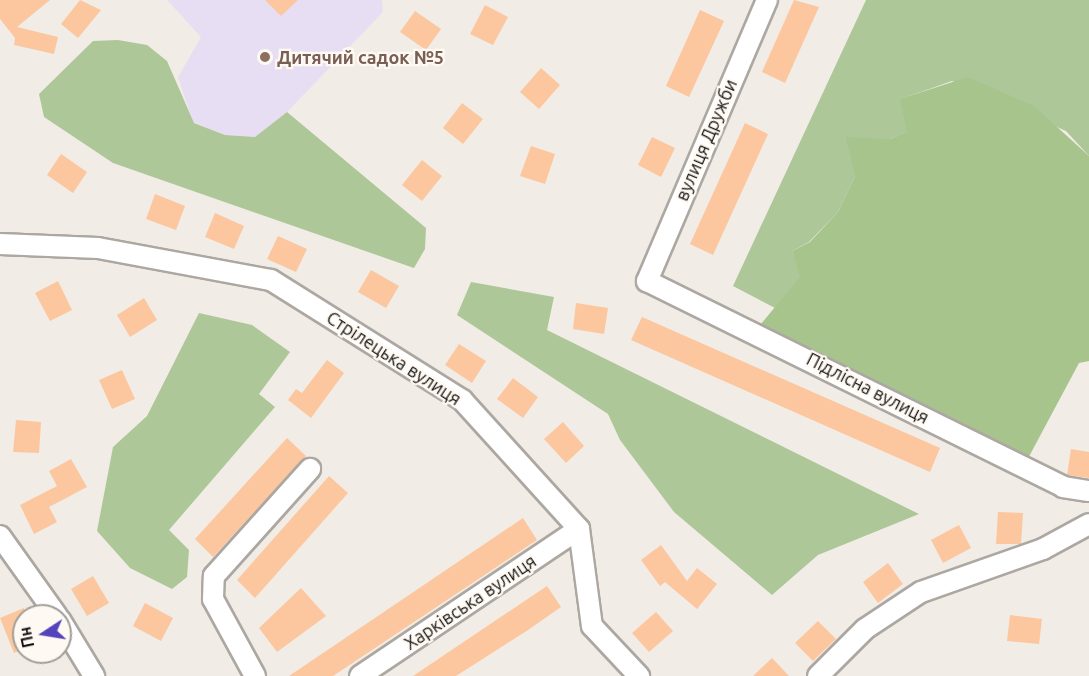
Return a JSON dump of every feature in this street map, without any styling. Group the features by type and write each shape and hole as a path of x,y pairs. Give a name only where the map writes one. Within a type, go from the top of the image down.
{"street":[{"name":"вулиця Дружби","path":"647,281 767,0"},
{"name":"Стрілецька вулиця","path":"0,244 30,241 98,248 272,280 462,400 579,529"},
{"name":"Підлісна вулиця","path":"647,281 1063,487 1089,491"},
{"path":"255,676 213,599 214,576 310,469"},
{"path":"823,674 865,629 921,592 1043,549 1089,524"},
{"name":"Харківська вулиця","path":"364,675 579,529"},
{"path":"579,529 592,626 639,676"},
{"path":"0,536 49,604"},
{"path":"72,640 94,676"}],"shaded area":[{"name":"Дитячий садок №5","path":"167,0 382,0 383,12 287,112 255,137 225,135 193,122 178,77 201,37"}],"green space":[{"path":"866,0 1089,0 1089,156 1066,131 952,81 901,99 908,132 890,139 855,176 838,212 809,242 792,251 801,277 775,308 733,286"},
{"path":"118,40 147,45 167,61 194,123 225,135 255,137 287,112 426,228 425,249 414,268 113,163 44,117 39,94 93,41"},
{"path":"968,77 1034,106 1089,156 1089,361 1079,363 1025,464 756,330 800,277 792,251 810,242 838,212 855,176 846,137 890,139 907,132 900,99"},
{"path":"471,282 554,297 547,330 919,514 818,555 772,595 674,512 620,440 608,414 457,315"},
{"path":"199,313 252,325 290,352 259,394 275,407 169,530 189,550 187,577 172,589 130,568 97,531 113,447 147,416"}],"building":[{"path":"0,0 50,0 17,27 58,37 54,54 14,45 15,38 0,19"},
{"path":"80,0 101,10 78,38 61,24"},
{"path":"265,0 298,0 281,16"},
{"path":"794,0 819,7 785,83 762,72"},
{"path":"485,5 508,17 493,45 470,34"},
{"path":"700,10 724,21 689,97 666,86"},
{"path":"415,11 441,29 426,50 400,32"},
{"path":"541,68 560,85 539,109 520,92"},
{"path":"462,103 483,119 463,144 443,128"},
{"path":"745,123 768,134 713,255 690,244"},
{"path":"652,137 675,148 661,177 638,165"},
{"path":"531,146 555,154 545,184 520,176"},
{"path":"61,154 87,172 73,193 47,175"},
{"path":"422,160 442,176 422,201 402,185"},
{"path":"155,194 185,206 176,230 146,219"},
{"path":"215,213 244,226 234,249 205,237"},
{"path":"278,236 307,249 296,272 267,259"},
{"path":"371,270 399,286 386,308 358,292"},
{"path":"58,281 72,310 50,321 35,293"},
{"path":"144,298 157,320 130,337 117,315"},
{"path":"576,303 608,308 604,334 573,329"},
{"path":"642,317 940,448 930,472 631,340"},
{"path":"459,344 486,361 472,383 445,365"},
{"path":"327,360 344,373 311,418 288,400 296,389 302,393"},
{"path":"122,370 135,399 112,409 99,380"},
{"path":"513,378 538,397 523,418 497,399"},
{"path":"16,420 41,422 39,453 13,452"},
{"path":"563,422 584,446 566,463 544,439"},
{"path":"287,438 306,456 213,557 195,539"},
{"path":"1071,449 1089,452 1089,478 1067,475"},
{"path":"71,459 87,487 49,507 57,522 34,534 20,505 57,486 49,471"},
{"path":"329,476 348,493 255,598 237,580"},
{"path":"998,512 1023,513 1021,544 996,544"},
{"path":"523,518 537,540 333,676 289,676"},
{"path":"959,525 971,548 943,563 931,540"},
{"path":"661,545 687,581 697,568 717,584 697,609 665,582 660,586 641,560"},
{"path":"888,563 903,584 878,603 863,582"},
{"path":"93,576 109,603 87,616 71,589"},
{"path":"547,586 561,607 525,632 456,676 413,676"},
{"path":"301,588 326,616 277,652 259,628"},
{"path":"145,603 173,618 161,641 133,626"},
{"path":"656,612 673,631 649,652 632,633"},
{"path":"12,613 12,648 0,618"},
{"path":"1010,615 1042,619 1039,644 1007,641"},
{"path":"818,621 836,639 813,661 795,643"},
{"path":"772,658 789,676 753,676"}],"place":[{"name":"Дитячий садок №5","path":"265,57"}]}
